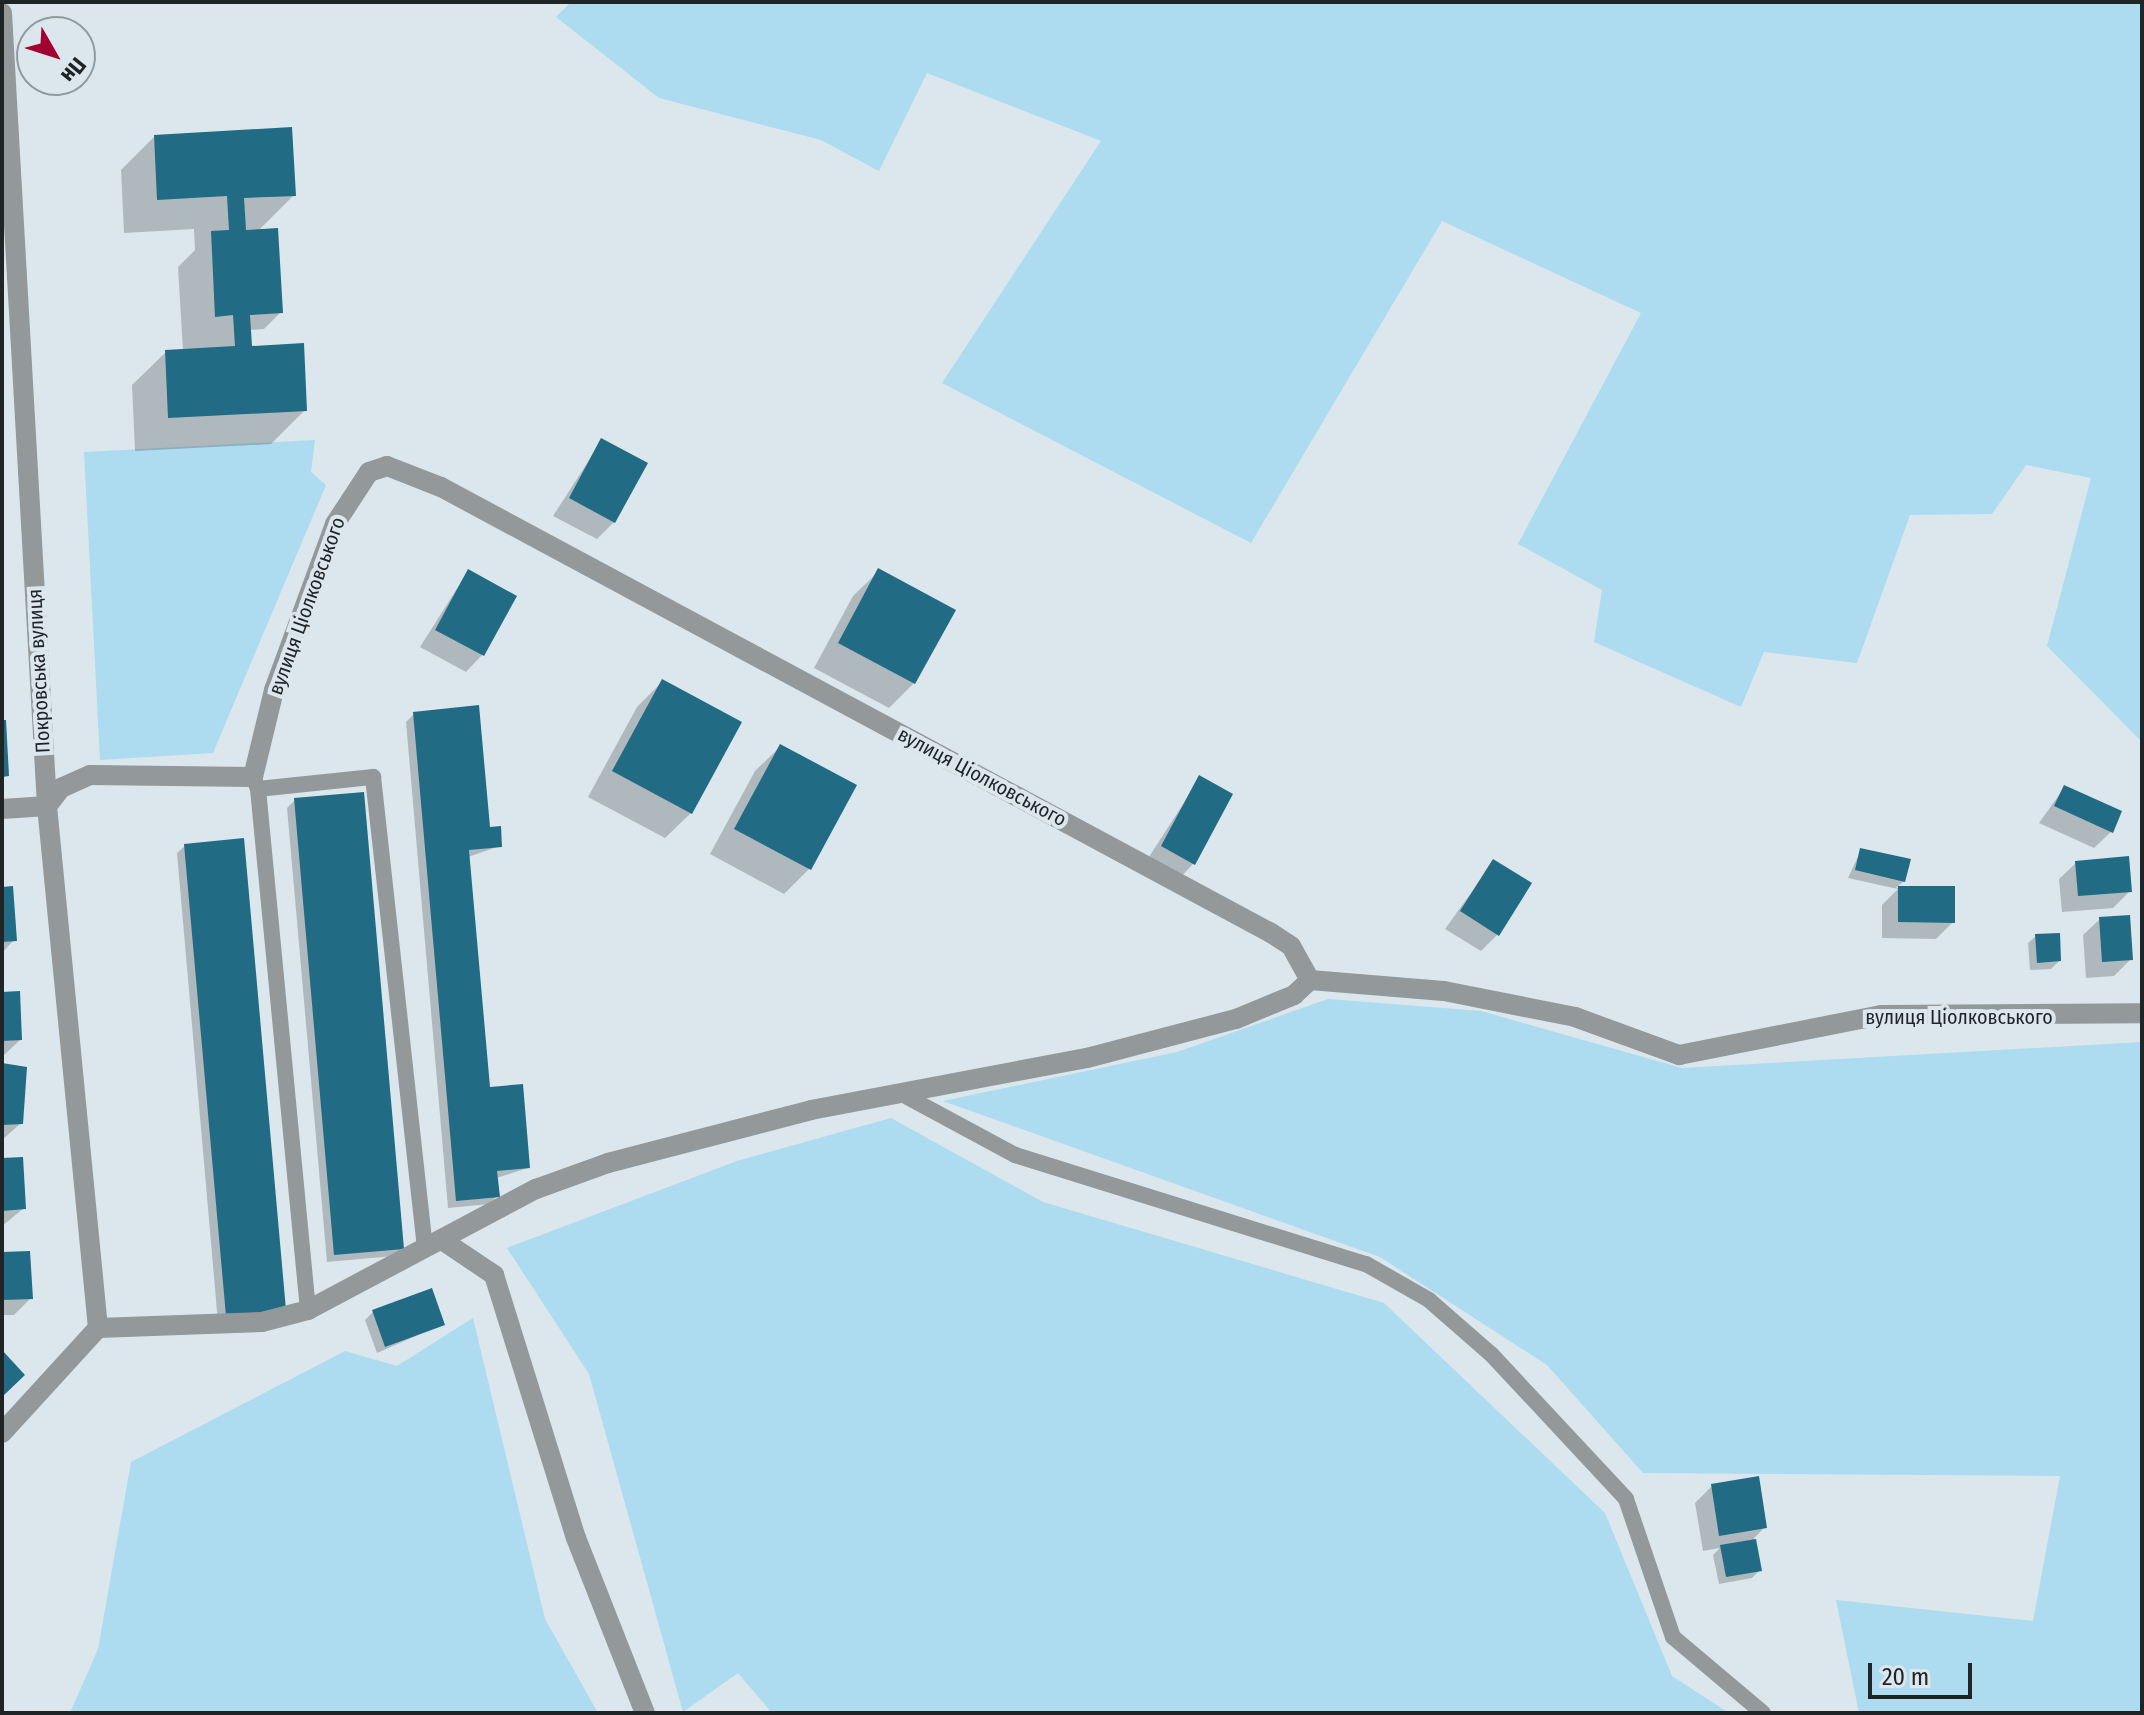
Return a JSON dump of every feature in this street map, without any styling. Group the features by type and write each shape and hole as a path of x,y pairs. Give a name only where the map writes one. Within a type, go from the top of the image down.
{"street":[{"name":"Покровська вулиця","path":"2,13 47,806 98,1328"},
{"name":"вулиця Ціолковського","path":"255,783 274,690 335,524 369,472 406,469 1271,933 1291,946 1310,980 1444,991 1561,1014 1679,1055 1729,1049 1799,1025 1881,1015 2142,1013"},
{"path":"2,809 47,806 61,788 90,775 255,783"},
{"path":"2,1433 98,1328 262,1322 308,1310 536,1189 608,1163 900,1093 1087,1058 1236,1019 1310,980"},
{"path":"433,1244 494,1275 576,1538 645,1713"}],"lane":[{"path":"308,1310 255,783 373,777 433,1244"},
{"path":"900,1093 1015,1155 1366,1264 1429,1300 1491,1354 1626,1499 1673,1637 1763,1713"}],"shaded area":[{"path":"571,2 2142,2 2142,742 2047,646 2091,478 2026,465 1992,514 1910,515 1857,663 1764,652 1741,707 1594,642 1602,590 1518,544 1641,313 1442,221 1251,543 942,383 1101,141 927,73 879,171 821,140 659,98 556,17"},
{"path":"315,440 311,472 326,485 213,753 100,760 84,452"},
{"path":"1328,999 1481,1011 1682,1068 2142,1042 2142,1713 1859,1713 1836,1600 2033,1621 2060,1476 1643,1473 1547,1365 1380,1257 943,1101 1177,1052"},
{"path":"891,1118 1043,1202 1384,1303 1605,1513 1672,1676 1729,1713 772,1713 738,1673 683,1712 589,1374 507,1248 737,1161"},
{"path":"473,1318 545,1619 598,1713 70,1713 98,1649 131,1462 345,1351 397,1366"}],"building":[{"path":"292,127 296,196 244,198 246,230 278,228 283,313 250,315 252,346 304,343 307,411 168,418 165,350 235,346 233,315 215,317 211,231 229,230 227,196 157,200 154,135"},
{"path":"601,438 648,463 615,523 569,498"},
{"path":"878,568 956,610 915,684 838,643"},
{"path":"468,569 517,596 484,656 435,630"},
{"path":"662,679 742,722 692,814 612,771"},
{"path":"479,705 490,827 501,826 502,847 469,850 490,1087 523,1084 530,1168 497,1171 500,1197 456,1201 413,712"},
{"path":"2,720 6,720 9,776 2,777"},
{"path":"780,744 857,785 811,870 734,829"},
{"path":"1199,775 1233,794 1195,865 1161,846"},
{"path":"2064,785 2122,811 2113,833 2054,806"},
{"path":"364,792 404,1249 334,1255 294,798"},
{"path":"244,838 286,1310 226,1316 184,844"},
{"path":"1860,848 1911,859 1905,882 1855,870"},
{"path":"2129,856 2132,892 2078,896 2075,861"},
{"path":"1493,859 1532,883 1499,936 1460,911"},
{"path":"13,886 17,941 2,942 2,887"},
{"path":"1898,886 1955,886 1955,923 1898,922"},
{"path":"2130,915 2133,960 2102,962 2099,917"},
{"path":"2060,933 2061,961 2037,963 2035,934"},
{"path":"20,991 22,1040 2,1041 2,992"},
{"path":"2,1063 27,1067 23,1124 2,1125"},
{"path":"23,1157 26,1209 2,1211 2,1158"},
{"path":"30,1251 33,1299 2,1300 2,1252"},
{"path":"432,1288 445,1325 385,1347 372,1310"},
{"path":"2,1350 25,1375 2,1397"},
{"path":"1759,1476 1767,1528 1719,1536 1711,1484"},
{"path":"1756,1539 1762,1571 1726,1577 1720,1545"}]}
